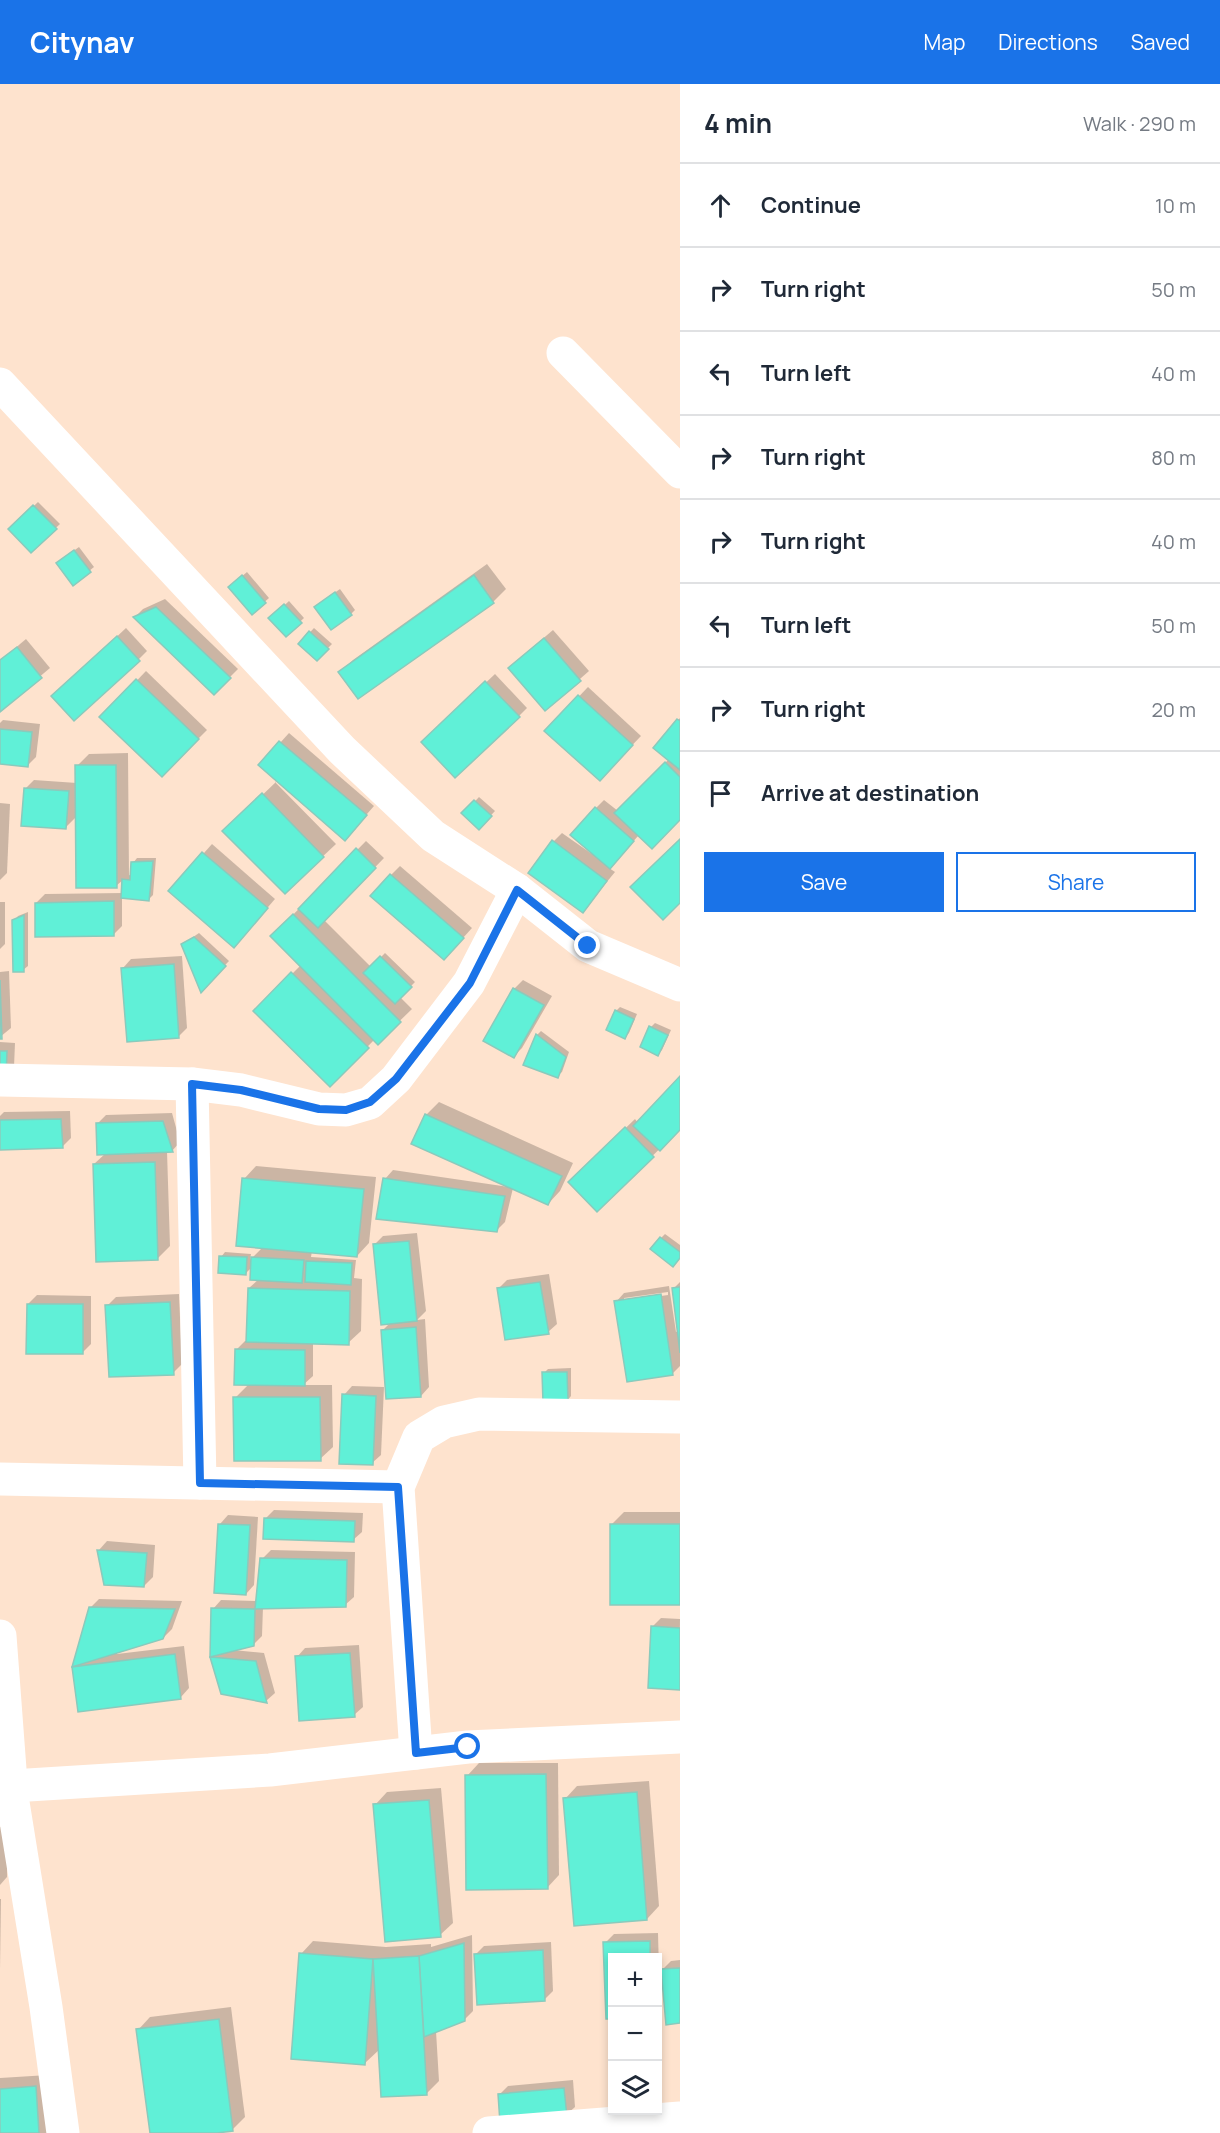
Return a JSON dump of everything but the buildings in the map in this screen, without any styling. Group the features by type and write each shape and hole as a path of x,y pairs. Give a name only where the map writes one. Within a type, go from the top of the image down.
{"street":[{"path":"563,353 680,472"},
{"path":"0,384 342,750 433,836 517,890 588,946 680,985"},
{"path":"0,1080 192,1084 241,1090 319,1109 346,1110 370,1102 396,1079 470,983 517,890"},
{"path":"192,1084 200,1483"},
{"path":"416,1753 398,1487 419,1437 444,1422 479,1413 680,1418"},
{"path":"0,1479 398,1487"},
{"path":"0,1636 12,1786 63,2133"},
{"path":"12,1786 270,1770 468,1747 680,1737"},
{"path":"489,2133 680,2118"}],"route":[{"path":"468,1747 416,1753 398,1487 200,1483 192,1084 241,1090 319,1109 346,1110 370,1102 396,1079 470,983 517,890 588,946"}]}
